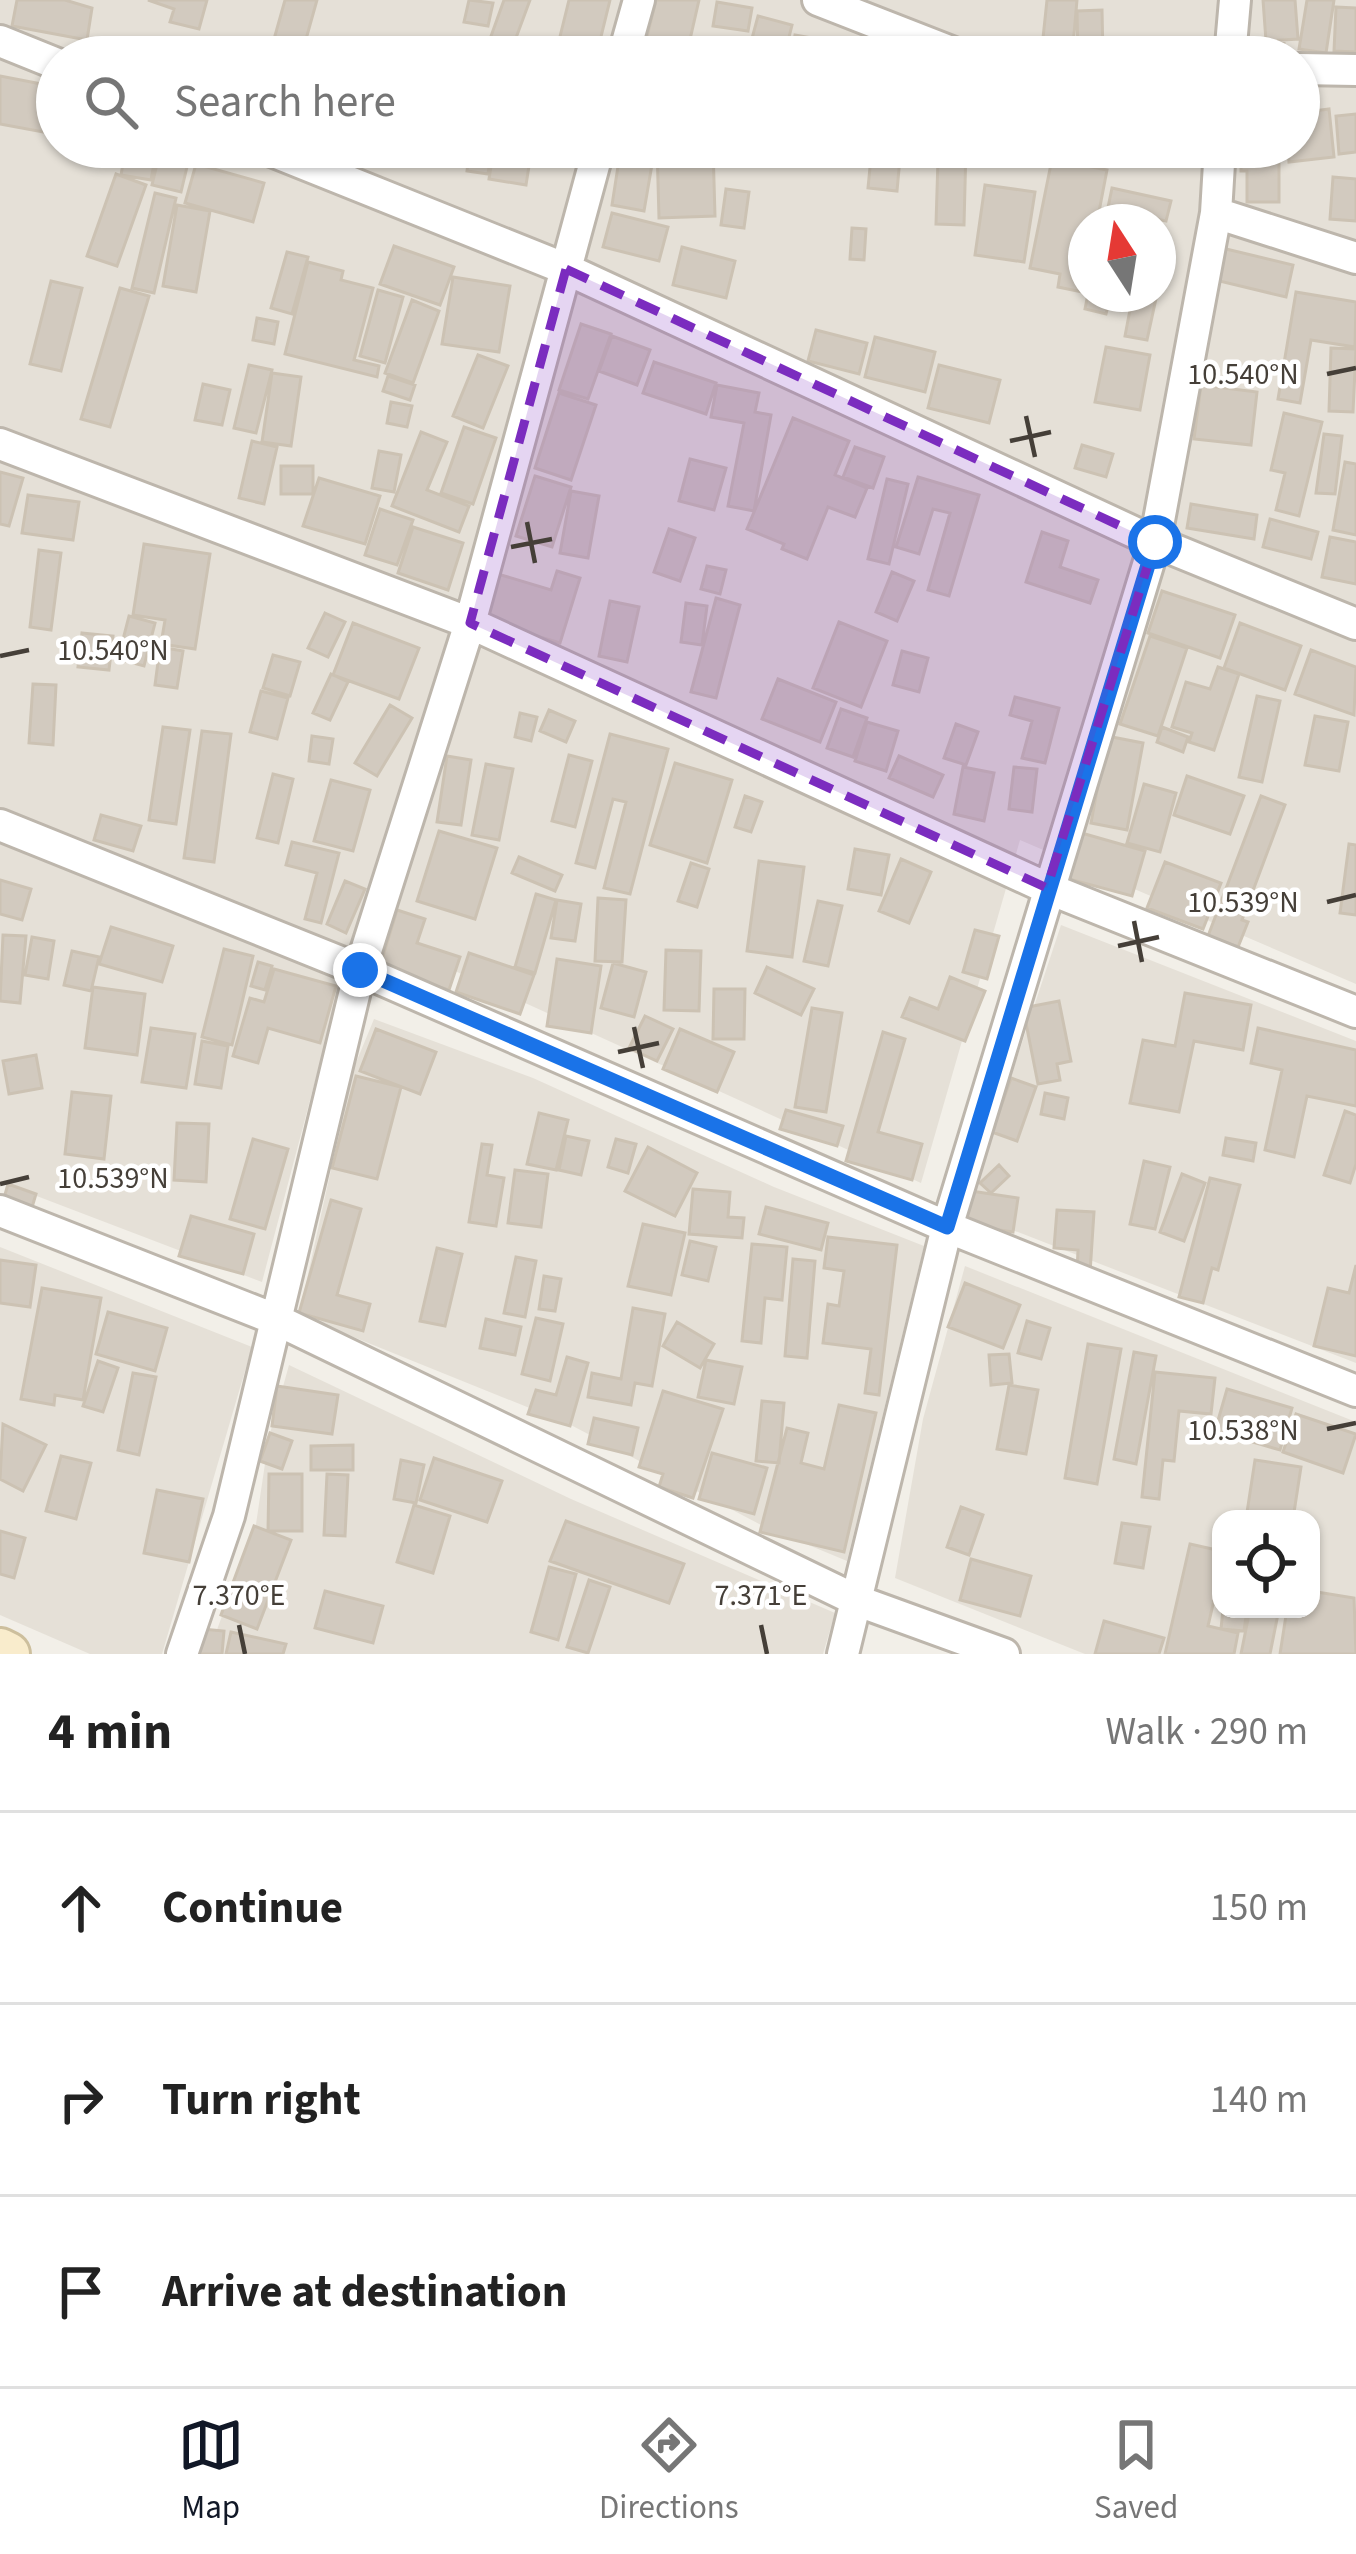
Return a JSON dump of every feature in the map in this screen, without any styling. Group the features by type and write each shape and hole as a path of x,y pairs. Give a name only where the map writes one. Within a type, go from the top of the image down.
{"main road":[{"path":"0,1650 8,1654"}],"street":[{"path":"629,36 639,0"},
{"path":"818,0 910,36"},
{"path":"1232,36 1235,0"},
{"path":"0,41 36,56"},
{"path":"1320,69 1356,70"},
{"path":"314,168 566,269 1155,542 1356,624"},
{"path":"182,1654 229,1516 360,970 470,623 593,168"},
{"path":"842,1654 947,1227 1155,542 1216,213 1212,168"},
{"path":"1216,213 1356,258"},
{"path":"0,445 470,623 1047,888 1356,1012"},
{"path":"0,825 360,970 947,1227 1356,1390"},
{"path":"0,1210 278,1320 858,1601 1004,1654"}],"highlighted area":[{"path":"566,269 1155,542 1047,888 470,623"}],"shaded area":[{"path":"0,0 1356,0 1356,984 1020,840 921,1183 356,926 262,1282 0,1182"},
{"path":"1061,925 1356,1041 1356,1363 966,1212"},
{"path":"374,1019 533,1078 774,1187 924,1246 847,1561 763,1526 569,1424 299,1315 353,1070"},
{"path":"0,1247 252,1347 162,1654 90,1654 0,1615"},
{"path":"965,1266 1356,1422 1356,1654 1085,1654 895,1578 923,1419"},
{"path":"289,1365 571,1499 835,1613 823,1654 208,1654 256,1524 269,1437"}],"building":[{"path":"17,0 65,0 92,8 88,36 12,26"},
{"path":"148,0 207,0 199,29 170,22 174,9"},
{"path":"285,0 317,0 307,36 275,36"},
{"path":"469,0 493,3 488,26 464,22"},
{"path":"504,0 530,0 517,36 491,36"},
{"path":"569,0 610,0 601,36 560,36"},
{"path":"656,0 699,0 691,36 647,36"},
{"path":"1047,0 1077,0 1074,36 1043,36"},
{"path":"1263,0 1295,0 1298,36 1266,36"},
{"path":"1307,0 1334,0 1326,53 1320,52 1320,36 1301,36"},
{"path":"717,2 752,8 748,31 713,26"},
{"path":"1336,7 1356,8 1356,52 1334,51"},
{"path":"1102,10 1103,36 1078,36 1077,11"},
{"path":"758,16 792,25 789,36 753,36"},
{"path":"0,76 36,83 36,131 0,124"},
{"path":"1329,109 1334,157 1320,159 1320,110"},
{"path":"1356,114 1356,152 1339,154 1336,116"},
{"path":"122,168 153,168 151,180 121,175"},
{"path":"156,168 187,168 181,192 152,185"},
{"path":"195,168 264,183 253,222 185,203"},
{"path":"467,168 489,168 488,174"},
{"path":"491,168 529,168 526,185 489,179"},
{"path":"618,168 651,168 644,211 612,205"},
{"path":"658,168 714,168 715,216 659,218"},
{"path":"870,168 899,168 897,191 868,188"},
{"path":"938,168 965,168 964,225 936,224"},
{"path":"1050,168 1107,170 1100,204 1068,204 1068,289 1058,287 1060,274 1030,268"},
{"path":"1279,168 1279,202 1247,202 1247,171 1241,171"},
{"path":"116,174 146,185 117,266 87,256"},
{"path":"1333,177 1356,179 1356,221 1330,219"},
{"path":"985,185 1035,192 1024,262 975,255"},
{"path":"1112,188 1171,201 1170,204 1109,204"},
{"path":"726,189 749,192 744,228 721,225"},
{"path":"155,193 176,198 154,293 132,288"},
{"path":"177,205 210,211 196,292 163,286"},
{"path":"612,213 668,227 659,261 603,247"},
{"path":"852,228 866,229 864,260 850,259"},
{"path":"394,246 454,267 440,305 380,284"},
{"path":"682,247 735,261 726,298 673,285"},
{"path":"1222,248 1293,265 1286,297 1215,280"},
{"path":"287,252 308,257 292,314 271,308"},
{"path":"308,262 343,271 341,280 373,288 354,360 379,366 377,377 285,354"},
{"path":"453,277 510,286 499,352 442,344"},
{"path":"51,281 82,288 61,371 30,364"},
{"path":"120,288 149,296 110,427 81,419"},
{"path":"378,290 403,297 385,363 360,356"},
{"path":"1296,292 1356,302 1355,347 1311,340 1300,403 1278,399"},
{"path":"412,300 439,311 413,383 385,373"},
{"path":"1130,312 1153,312 1147,340 1125,336"},
{"path":"257,318 278,322 274,344 253,340"},
{"path":"581,324 611,334 588,399 559,390"},
{"path":"816,330 867,343 859,374 808,361"},
{"path":"612,336 650,350 637,385 599,371"},
{"path":"875,337 935,352 925,392 865,377"},
{"path":"1106,347 1150,355 1140,410 1095,402"},
{"path":"1331,348 1356,349 1353,412 1329,411"},
{"path":"478,355 508,366 483,428 453,416"},
{"path":"654,362 716,383 706,414 643,393"},
{"path":"249,365 272,370 256,433 234,428"},
{"path":"939,365 1000,380 989,423 928,408"},
{"path":"272,373 301,377 291,446 262,442"},
{"path":"388,376 415,385 410,400 383,391"},
{"path":"203,384 230,390 222,425 195,420"},
{"path":"717,385 759,393 755,412 771,415 754,511 728,506 744,423 711,417"},
{"path":"1201,385 1257,392 1251,445 1194,439"},
{"path":"559,393 596,405 571,480 535,468"},
{"path":"391,402 412,406 407,427 387,423"},
{"path":"1284,413 1322,422 1299,516 1276,510 1285,473 1271,470"},
{"path":"793,418 849,441 835,475 867,488 855,517 828,507 807,559 747,529"},
{"path":"464,427 496,438 473,504 441,493"},
{"path":"421,432 447,442 427,490 469,506 459,532 392,506"},
{"path":"1324,434 1342,436 1335,494 1316,493"},
{"path":"252,441 277,447 264,504 239,498"},
{"path":"1082,445 1113,454 1106,477 1075,468"},
{"path":"855,447 884,457 873,488 843,477"},
{"path":"379,451 401,455 394,492 372,488"},
{"path":"690,459 726,468 714,510 679,501"},
{"path":"1345,462 1356,464 1356,535 1333,530"},
{"path":"281,466 313,466 313,494 281,494"},
{"path":"0,472 23,478 9,526 0,524"},
{"path":"535,476 571,487 552,547 516,536"},
{"path":"918,477 979,495 949,596 928,590 950,513 933,509 919,554 896,547"},
{"path":"319,478 380,496 365,544 303,526"},
{"path":"887,479 908,484 889,564 868,559"},
{"path":"571,491 599,496 588,558 560,553"},
{"path":"28,495 79,502 73,540 22,533"},
{"path":"1191,504 1257,515 1254,539 1187,528"},
{"path":"380,509 413,520 397,565 365,555"},
{"path":"1270,519 1318,532 1311,559 1263,547"},
{"path":"413,527 463,543 448,590 398,573"},
{"path":"669,529 695,538 680,581 654,572"},
{"path":"1042,532 1068,541 1060,567 1098,580 1090,603 1026,582"},
{"path":"1330,537 1356,542 1356,584 1322,577"},
{"path":"144,544 210,554 195,649 161,644 165,620 133,615"},
{"path":"39,550 61,553 51,630 30,627"},
{"path":"707,566 726,570 720,594 701,589"},
{"path":"557,571 580,578 560,643 484,620 498,574 551,590"},
{"path":"892,572 914,581 897,621 876,612"},
{"path":"1162,591 1235,615 1220,658 1148,633"},
{"path":"716,598 740,605 716,698 691,692"},
{"path":"610,601 639,607 627,662 599,656"},
{"path":"686,603 707,606 702,645 681,642"},
{"path":"325,613 345,622 328,657 308,648"},
{"path":"129,616 155,623 144,666 118,659"},
{"path":"839,622 887,641 861,707 813,688"},
{"path":"353,623 419,648 399,699 333,675"},
{"path":"1240,623 1301,646 1285,690 1224,668"},
{"path":"82,633 113,636 109,670 78,667"},
{"path":"1150,636 1187,648 1158,736 1120,724"},
{"path":"160,647 183,651 177,688 155,685"},
{"path":"1311,650 1356,667 1354,715 1295,694"},
{"path":"902,651 928,658 919,692 893,685"},
{"path":"273,655 300,662 290,696 263,688"},
{"path":"1218,667 1239,674 1214,750 1189,742 1192,733 1172,727 1186,682 1210,689"},
{"path":"331,674 348,682 330,720 313,713"},
{"path":"778,679 836,702 820,742 762,719"},
{"path":"33,684 56,685 53,745 29,743"},
{"path":"261,691 288,698 277,739 250,732"},
{"path":"1257,696 1280,701 1262,782 1239,777"},
{"path":"1015,697 1059,708 1045,763 1022,758 1032,721 1010,715"},
{"path":"390,705 412,718 377,776 355,763"},
{"path":"841,709 867,718 853,757 827,748"},
{"path":"549,710 575,721 566,742 540,731"},
{"path":"520,713 537,717 531,741 515,737"},
{"path":"1315,716 1348,722 1339,771 1305,765"},
{"path":"867,722 898,731 886,771 855,761"},
{"path":"956,724 978,732 966,765 944,758"},
{"path":"163,727 190,730 176,824 149,820"},
{"path":"1162,727 1188,737 1183,752 1157,742"},
{"path":"202,731 231,734 214,862 184,858"},
{"path":"610,734 668,749 630,894 604,888 626,802 613,799 595,868 576,863"},
{"path":"312,736 333,739 329,764 309,761"},
{"path":"1107,736 1143,743 1127,830 1091,823"},
{"path":"569,755 592,761 575,827 552,821"},
{"path":"447,756 471,760 461,825 437,822"},
{"path":"899,756 943,775 933,797 889,778"},
{"path":"675,763 732,780 707,863 650,845"},
{"path":"486,764 513,769 499,840 472,835"},
{"path":"963,767 994,773 984,821 954,814"},
{"path":"1014,767 1037,769 1032,812 1009,809"},
{"path":"273,774 293,779 278,843 257,838"},
{"path":"1187,776 1244,796 1230,834 1174,815"},
{"path":"331,780 370,790 353,851 314,841"},
{"path":"1144,784 1176,793 1160,852 1127,843"},
{"path":"745,796 762,802 751,832 735,827"},
{"path":"1261,796 1285,805 1242,920 1248,922 1238,947 1208,936"},
{"path":"101,815 141,826 133,851 94,840"},
{"path":"439,831 497,848 475,919 417,901"},
{"path":"1078,832 1145,851 1132,896 1065,878"},
{"path":"292,842 339,853 321,923 305,919 317,873 286,865"},
{"path":"1349,844 1356,845 1356,915 1340,913"},
{"path":"855,849 889,855 881,895 848,889"},
{"path":"519,857 562,875 555,891 512,873"},
{"path":"901,859 931,872 909,923 879,911"},
{"path":"759,861 804,867 792,957 747,951"},
{"path":"1165,862 1221,883 1203,929 1147,908"},
{"path":"691,863 709,869 697,907 678,901"},
{"path":"0,880 31,889 22,920 0,914"},
{"path":"345,881 365,889 346,933 327,924"},
{"path":"536,894 556,900 535,973 515,967"},
{"path":"598,898 626,900 622,962 595,961"},
{"path":"557,900 581,904 575,941 551,938"},
{"path":"818,901 842,906 828,966 804,961"},
{"path":"397,910 425,919 417,943 460,957 449,990 379,969"},
{"path":"111,927 173,946 162,982 99,964"},
{"path":"975,930 999,936 987,979 963,972"},
{"path":"3,935 26,936 20,1003 0,1001"},
{"path":"32,937 54,941 48,979 25,975"},
{"path":"224,949 253,956 232,1045 202,1037"},
{"path":"666,950 701,951 699,1011 664,1010"},
{"path":"72,951 99,957 91,991 64,985"},
{"path":"469,953 534,975 520,1014 456,992"},
{"path":"557,959 601,966 591,1033 547,1026"},
{"path":"258,962 272,966 265,990 251,986"},
{"path":"613,963 646,972 634,1017 601,1008"},
{"path":"767,967 814,989 801,1015 755,993"},
{"path":"274,969 336,986 320,1043 268,1028 258,1063 233,1056 250,998 264,1002"},
{"path":"950,977 985,991 965,1041 902,1017 910,998 938,1009"},
{"path":"93,987 145,994 137,1055 85,1048"},
{"path":"714,989 745,989 744,1039 713,1039"},
{"path":"1185,993 1251,1005 1243,1050 1194,1041 1179,1112 1130,1103 1143,1040 1175,1046"},
{"path":"1059,1001 1071,1061 1057,1064 1060,1080 1038,1084 1023,1008"},
{"path":"812,1008 842,1013 826,1112 795,1107"},
{"path":"645,1016 673,1029 657,1061 629,1048"},
{"path":"151,1028 195,1034 186,1088 142,1082"},
{"path":"1258,1028 1356,1050 1356,1106 1307,1096 1294,1157 1265,1150 1282,1070 1251,1063"},
{"path":"376,1029 436,1052 420,1094 360,1071"},
{"path":"680,1029 734,1052 717,1092 663,1069"},
{"path":"883,1032 905,1039 878,1132 922,1144 912,1180 846,1161"},
{"path":"202,1041 228,1046 221,1088 195,1084"},
{"path":"36,1055 42,1088 9,1094 3,1061"},
{"path":"356,1076 401,1087 377,1179 332,1168"},
{"path":"1011,1078 1036,1087 1017,1141 992,1132"},
{"path":"72,1092 111,1096 104,1159 65,1154"},
{"path":"1045,1093 1068,1098 1064,1119 1041,1114"},
{"path":"786,1110 843,1126 837,1146 780,1129"},
{"path":"1345,1111 1356,1115 1356,1164 1350,1183 1324,1175"},
{"path":"539,1113 568,1120 556,1170 527,1164"},
{"path":"177,1123 209,1124 206,1182 174,1180"},
{"path":"566,1136 589,1141 581,1175 559,1170"},
{"path":"1226,1138 1256,1143 1253,1161 1223,1155"},
{"path":"253,1139 288,1149 265,1229 230,1219"},
{"path":"616,1139 636,1144 628,1173 608,1167"},
{"path":"482,1144 492,1145 487,1175 504,1178 496,1226 469,1222"},
{"path":"648,1147 697,1173 675,1216 625,1191"},
{"path":"1144,1161 1170,1167 1155,1229 1130,1224"},
{"path":"999,1165 1009,1176 991,1193 980,1183"},
{"path":"515,1170 548,1174 541,1227 508,1223"},
{"path":"1182,1174 1205,1183 1184,1241 1160,1232"},
{"path":"1210,1178 1240,1185 1218,1270 1212,1268 1203,1303 1179,1297"},
{"path":"8,1184 36,1194 30,1214 2,1205"},
{"path":"693,1189 730,1192 728,1217 744,1218 742,1238 689,1234"},
{"path":"971,1191 1018,1198 1013,1232 965,1225"},
{"path":"331,1200 361,1209 337,1295 370,1304 363,1331 299,1313"},
{"path":"766,1207 828,1223 821,1250 759,1234"},
{"path":"1057,1210 1094,1212 1090,1273 1077,1272 1078,1250 1054,1248"},
{"path":"191,1216 254,1234 243,1274 179,1256"},
{"path":"643,1224 685,1233 671,1295 628,1286"},
{"path":"828,1237 897,1245 879,1395 865,1393 871,1349 823,1343 828,1304 839,1306 844,1271 824,1268"},
{"path":"690,1241 716,1247 708,1281 682,1275"},
{"path":"752,1244 787,1247 782,1300 765,1298 761,1343 742,1341"},
{"path":"437,1248 462,1254 445,1326 420,1321"},
{"path":"516,1257 536,1261 525,1317 504,1313"},
{"path":"793,1259 815,1261 807,1358 785,1356"},
{"path":"0,1260 36,1265 30,1307 0,1303"},
{"path":"1356,1265 1356,1356 1314,1346 1328,1288 1349,1293"},
{"path":"544,1276 561,1279 555,1311 539,1309"},
{"path":"965,1283 1020,1305 1003,1348 948,1327"},
{"path":"42,1288 101,1298 83,1400 55,1395 54,1405 21,1399"},
{"path":"633,1308 665,1314 652,1386 635,1383 631,1405 588,1397 592,1373 621,1379"},
{"path":"108,1312 167,1328 155,1371 96,1354"},
{"path":"536,1318 563,1324 550,1381 522,1374"},
{"path":"486,1319 521,1327 515,1355 480,1348"},
{"path":"1027,1321 1050,1328 1041,1359 1018,1353"},
{"path":"677,1322 714,1344 700,1368 663,1346"},
{"path":"1088,1344 1121,1349 1097,1484 1065,1478"},
{"path":"1134,1352 1156,1356 1136,1464 1114,1459"},
{"path":"1009,1354 1012,1383 991,1385 989,1355"},
{"path":"567,1357 588,1363 570,1426 528,1414 536,1390 556,1395"},
{"path":"706,1360 742,1367 734,1404 698,1397"},
{"path":"98,1361 118,1368 103,1412 83,1406"},
{"path":"1155,1372 1215,1378 1211,1414 1179,1411 1174,1461 1163,1460 1159,1499 1142,1497"},
{"path":"133,1373 156,1377 139,1455 118,1450"},
{"path":"1009,1385 1038,1390 1026,1454 997,1449"},
{"path":"277,1386 338,1395 332,1434 272,1426"},
{"path":"1227,1389 1292,1408 1280,1450 1215,1431"},
{"path":"663,1391 723,1409 693,1498 659,1487 663,1474 639,1467"},
{"path":"762,1401 784,1403 779,1463 756,1461"},
{"path":"839,1405 876,1413 844,1552 760,1532 787,1428 808,1433 801,1463 824,1469"},
{"path":"1296,1414 1356,1434 1343,1473 1283,1452"},
{"path":"594,1418 638,1428 632,1455 588,1444"},
{"path":"3,1424 46,1445 23,1491 0,1479"},
{"path":"270,1433 292,1441 282,1469 260,1461"},
{"path":"353,1445 353,1470 311,1470 311,1446"},
{"path":"712,1453 767,1468 754,1514 699,1499"},
{"path":"61,1456 91,1463 76,1519 46,1511"},
{"path":"434,1458 502,1481 487,1522 420,1500"},
{"path":"401,1460 424,1465 416,1503 394,1499"},
{"path":"1255,1460 1301,1467 1294,1510 1247,1510"},
{"path":"269,1474 302,1474 302,1531 268,1531"},
{"path":"327,1474 348,1475 345,1536 324,1535"},
{"path":"157,1490 203,1499 189,1562 144,1553"},
{"path":"414,1505 450,1516 433,1573 397,1562"},
{"path":"961,1507 983,1515 969,1555 947,1547"},
{"path":"566,1521 684,1564 669,1603 550,1561"},
{"path":"1122,1523 1150,1527 1143,1568 1115,1563"},
{"path":"254,1526 291,1540 257,1629 221,1615"},
{"path":"0,1531 25,1538 14,1578 0,1574"},
{"path":"1190,1544 1212,1549 1208,1626 1238,1633 1234,1654 1165,1654"},
{"path":"971,1559 1031,1576 1020,1616 960,1600"},
{"path":"549,1567 576,1574 558,1640 531,1632"},
{"path":"589,1580 610,1587 588,1653 567,1647"},
{"path":"325,1591 383,1606 373,1643 315,1628"},
{"path":"1320,1592 1354,1598 1356,1654 1280,1654 1286,1618 1320,1618"},
{"path":"1222,1618 1246,1618 1244,1631 1221,1629"},
{"path":"1248,1618 1277,1618 1270,1654 1241,1654"},
{"path":"1104,1621 1164,1638 1159,1654 1095,1654"},
{"path":"202,1629 224,1631 222,1654 199,1654"},
{"path":"231,1632 286,1644 283,1654 226,1654"}],"route":[{"path":"360,970 947,1227 1155,542"}]}
